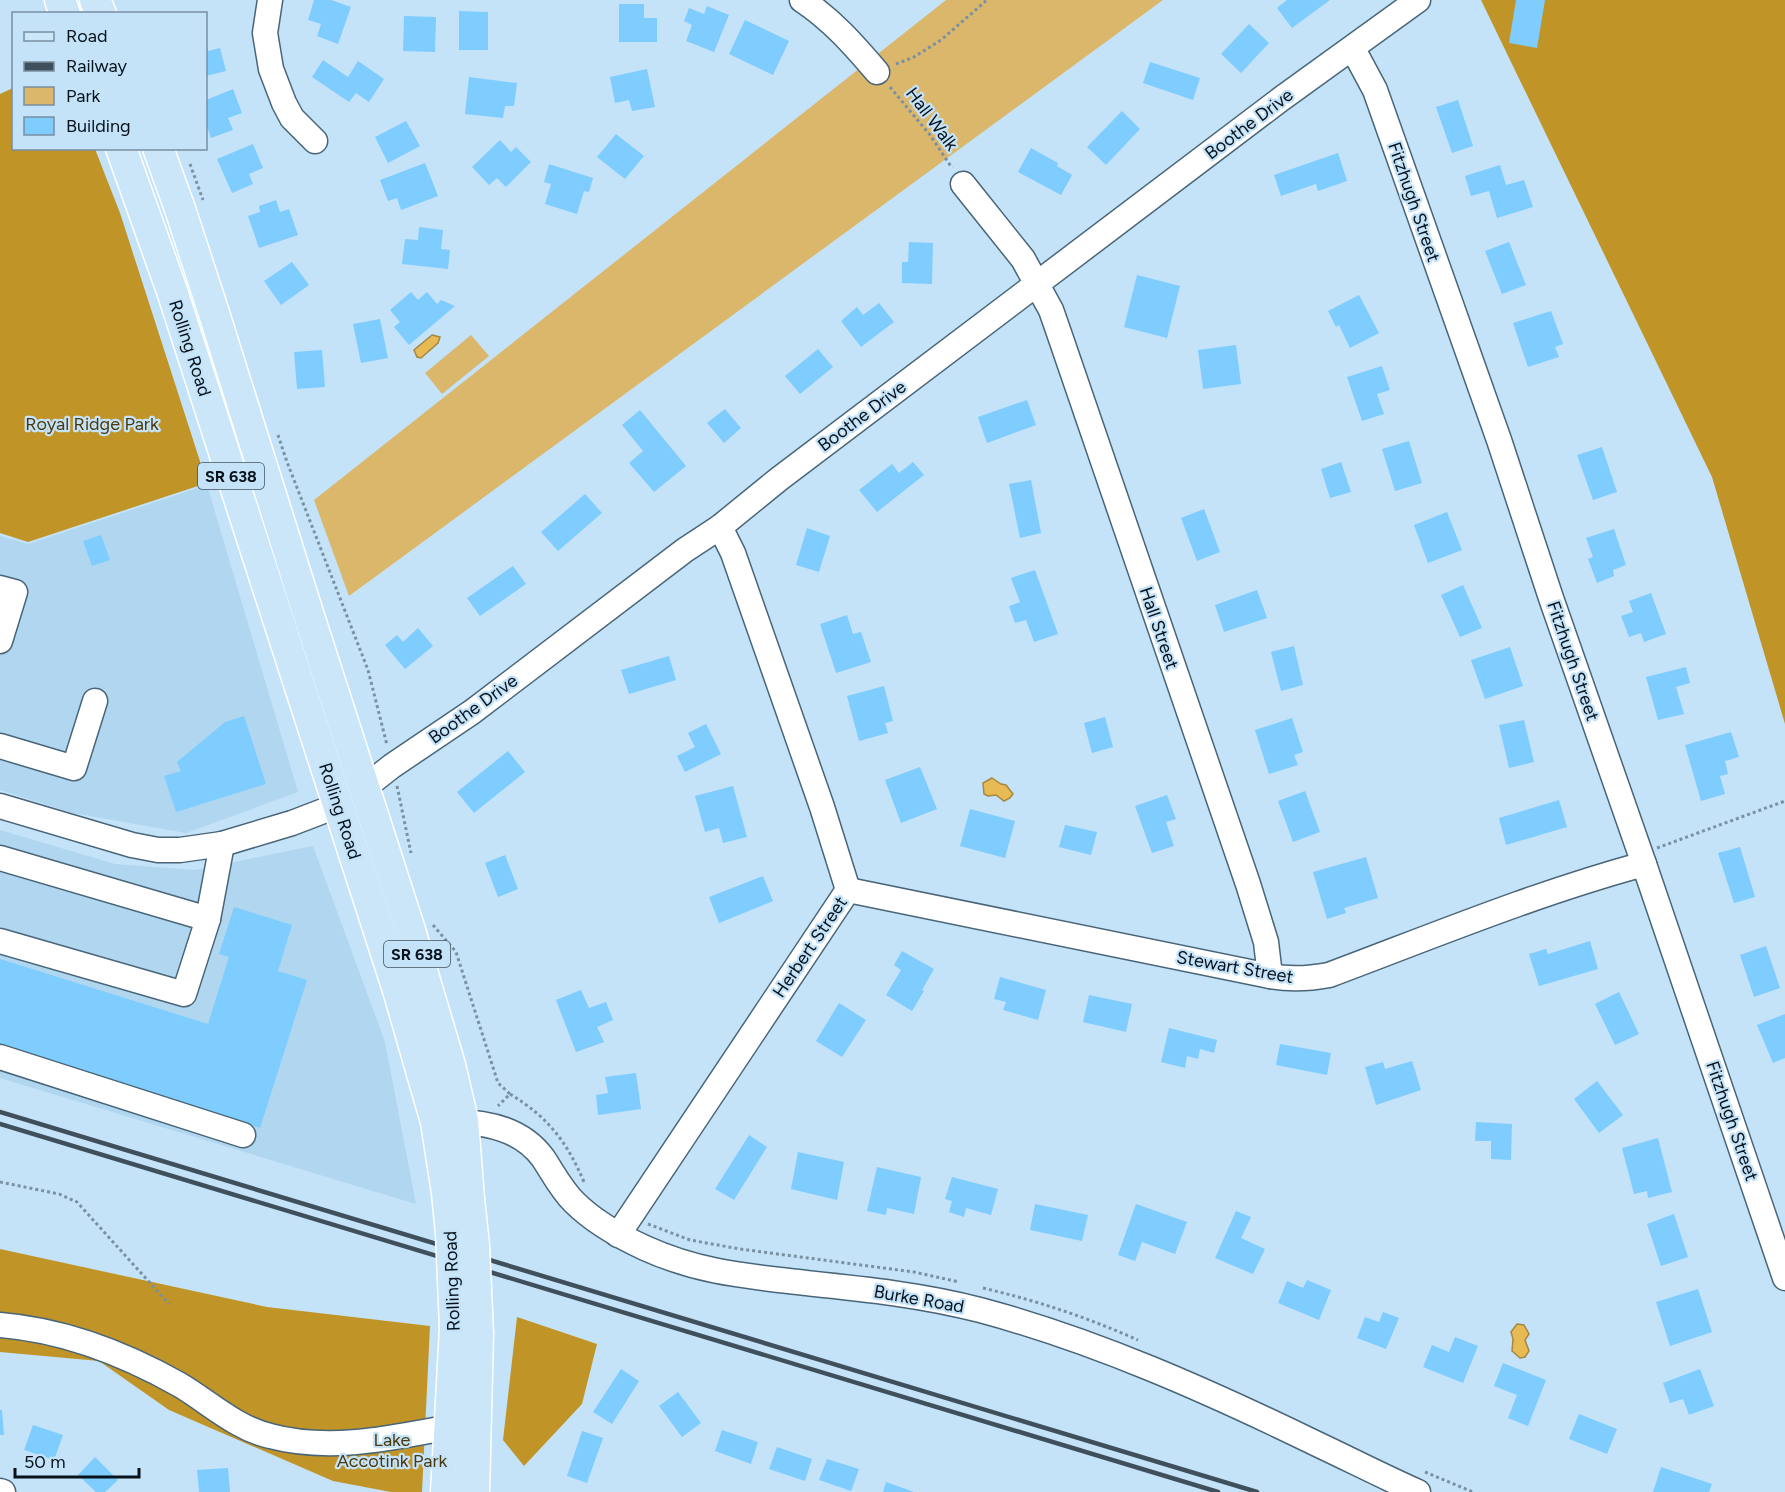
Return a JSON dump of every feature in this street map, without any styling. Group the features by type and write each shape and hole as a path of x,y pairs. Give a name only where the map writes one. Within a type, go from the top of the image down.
{"main road":[{"name":"Rolling Road","path":"122,150 172,291 401,998 462,1123"},
{"name":"Rolling Road","path":"159,150 213,310 450,1065 462,1123 458,1196 451,1233 466,1331 474,1492"},
{"name":"Rolling Road","path":"446,1492 450,1427 466,1331"}],"street":[{"path":"270,0 265,33 271,69 292,118 315,141"},
{"path":"801,0 818,10 839,29 878,72"},
{"name":"Boothe Drive","path":"0,806 132,845 158,850 188,849 222,844 292,823 339,805 472,712 685,550 720,527 788,472 1281,99 1418,0"},
{"name":"Fitzhugh Street","path":"1353,49 1369,75 1375,90 1498,440 1785,1278"},
{"name":"Hall Street","path":"963,184 1023,260 1051,310 1248,884 1266,942 1270,976"},
{"name":"Herbert Street","path":"618,1235 848,890 822,807 733,553 720,527"},
{"path":"0,588 15,592 0,641"},
{"path":"0,746 74,768 96,701"},
{"path":"0,941 184,994 208,919 222,844"},
{"path":"0,858 208,919"},
{"name":"Stewart Street","path":"848,890 1270,976 1305,980 1329,975 1642,859"},
{"path":"0,1057 243,1135"},
{"name":"Burke Road","path":"462,1123 508,1130 524,1138 541,1156 574,1203 589,1216 618,1235 665,1257 708,1270 916,1297 977,1309 1030,1324 1092,1346 1201,1390 1418,1492"},
{"path":"0,1325 53,1334 97,1346 143,1366 181,1386 239,1424 269,1436 293,1441 334,1444 450,1427"}],"path":[{"path":"878,72 914,57 941,40 987,0"},
{"name":"Hall Walk","path":"878,72 930,135 963,184"},
{"path":"188,159 204,202"},
{"path":"276,429 368,670 412,856"},
{"path":"1642,859 1785,801"},
{"path":"429,917 456,952 498,1083 510,1094 498,1106 492,1103 462,1123"},
{"path":"0,1182 59,1194 77,1202 169,1304"}],"shaded area":[{"path":"432,335 440,337 438,343 421,358 417,357 414,350"},
{"path":"207,485 298,792 186,833 73,813 0,790 0,536 28,544"},
{"path":"992,778 1006,785 1013,794 1010,798 1004,801 996,795 984,794 983,783"},
{"path":"0,830 115,864 195,870 313,846 385,1042 416,1204 0,1078"},
{"path":"1517,1324 1524,1325 1529,1334 1525,1340 1529,1351 1525,1357 1520,1358 1512,1351 1511,1332"}],"green space":[{"path":"946,0 1163,0 349,596 314,500"},
{"path":"1481,0 1785,0 1785,724 1712,477"},
{"name":"Royal Ridge Park","path":"12,88 12,150 95,150 120,213 207,483 28,542 0,533 0,94"},
{"path":"471,335 489,356 442,394 425,373"},
{"name":"Lake Accotink Park","path":"0,1249 267,1307 430,1326 422,1492 391,1492 333,1481 169,1410 99,1361 0,1352"},
{"path":"517,1317 597,1344 582,1404 524,1466 503,1440"}],"building":[{"path":"314,0 331,0 351,7 338,44 317,36 321,24 308,20"},
{"path":"1287,0 1330,0 1292,28 1277,8"},
{"path":"1516,0 1545,0 1537,48 1509,43"},
{"path":"619,4 644,4 644,18 657,18 657,42 619,42"},
{"path":"707,6 729,15 714,52 686,41 692,25 684,21 689,8 704,14"},
{"path":"459,11 488,12 488,50 459,50"},
{"path":"404,16 436,17 435,52 403,51"},
{"path":"745,20 789,41 773,75 729,54"},
{"path":"1249,24 1269,43 1241,73 1221,54"},
{"path":"207,48 208,51 220,48 226,71 207,76"},
{"path":"323,60 348,77 358,61 384,79 369,102 356,93 349,102 312,77"},
{"path":"1150,62 1200,78 1193,100 1143,83"},
{"path":"647,69 655,107 632,111 629,100 615,103 610,77"},
{"path":"469,77 517,83 514,106 505,106 503,118 465,114"},
{"path":"233,89 242,113 228,118 233,130 211,138 207,127 207,100"},
{"path":"1458,100 1473,146 1452,153 1436,107"},
{"path":"1122,111 1140,129 1106,165 1087,147"},
{"path":"406,121 420,146 388,163 375,137"},
{"path":"616,134 644,156 625,179 597,157"},
{"path":"500,140 511,152 516,147 531,162 506,187 497,178 489,185 472,167"},
{"path":"253,144 263,168 249,174 253,184 232,193 217,159"},
{"path":"1031,148 1058,163 1057,166 1072,175 1061,195 1018,172"},
{"path":"1338,153 1347,181 1318,191 1316,184 1281,196 1274,175"},
{"path":"425,163 438,196 401,210 397,198 388,201 380,180"},
{"path":"549,164 593,178 589,192 584,191 577,214 545,204 551,184 544,182"},
{"path":"1500,165 1506,185 1524,180 1533,207 1497,218 1489,191 1471,196 1465,176"},
{"path":"276,200 280,212 289,209 298,235 259,248 248,216 260,212 259,206"},
{"path":"419,227 443,230 441,249 450,250 448,269 402,264 405,239 418,240"},
{"path":"909,242 933,243 932,284 902,283 902,262 908,262"},
{"path":"1509,242 1526,285 1502,294 1485,251"},
{"path":"292,262 309,285 281,305 264,281"},
{"path":"1137,275 1180,286 1167,338 1124,327"},
{"path":"411,292 418,300 427,292 437,304 441,300 455,306 409,345 394,327 400,322 390,310"},
{"path":"1359,295 1379,333 1350,348 1339,325 1336,327 1328,311"},
{"path":"879,303 894,322 861,347 841,321 857,307 863,315"},
{"path":"1551,311 1563,344 1555,347 1559,357 1528,367 1513,323"},
{"path":"380,319 388,358 361,363 353,324"},
{"path":"1236,345 1241,384 1203,389 1198,350"},
{"path":"818,349 833,367 800,394 785,376"},
{"path":"322,350 325,387 297,389 294,352"},
{"path":"1382,366 1390,390 1377,394 1384,414 1362,421 1347,377"},
{"path":"1027,400 1036,425 987,443 978,417"},
{"path":"725,409 741,428 724,443 707,423"},
{"path":"640,410 686,466 654,492 629,463 643,451 622,425"},
{"path":"1409,441 1422,483 1395,491 1382,449"},
{"path":"1602,447 1617,492 1593,500 1577,455"},
{"path":"913,462 924,475 877,512 859,490 892,464 899,473"},
{"path":"1341,462 1351,492 1330,498 1321,469"},
{"path":"1031,480 1041,533 1020,538 1009,484"},
{"path":"585,494 602,513 558,551 541,532"},
{"path":"1204,509 1220,552 1197,561 1181,518"},
{"path":"1447,512 1462,550 1428,563 1414,525"},
{"path":"807,528 830,536 819,572 796,565"},
{"path":"1614,529 1626,565 1613,570 1614,576 1597,583 1588,559 1593,557 1586,538"},
{"path":"101,535 110,560 92,566 83,541"},
{"path":"513,566 526,584 480,616 467,598"},
{"path":"1035,570 1058,634 1034,642 1026,620 1015,623 1009,606 1020,602 1011,578"},
{"path":"1463,585 1482,628 1460,637 1441,595"},
{"path":"1257,590 1267,618 1224,632 1215,605"},
{"path":"1651,593 1666,634 1644,642 1641,633 1629,637 1621,616 1633,612 1629,601"},
{"path":"847,615 853,634 861,632 871,662 836,673 820,624"},
{"path":"418,628 433,646 405,669 385,645 397,635 403,642"},
{"path":"1294,646 1303,685 1281,691 1271,652"},
{"path":"1510,647 1523,686 1485,699 1471,660"},
{"path":"669,656 676,680 629,694 621,670"},
{"path":"1686,667 1690,683 1676,687 1684,714 1658,720 1646,677"},
{"path":"884,686 893,721 885,723 888,733 859,741 847,696"},
{"path":"244,716 266,784 176,812 164,776 181,771 177,762 225,722"},
{"path":"1105,717 1113,747 1092,753 1084,723"},
{"path":"1292,718 1303,752 1294,755 1298,765 1269,774 1255,730"},
{"path":"1524,720 1534,762 1509,768 1499,725"},
{"path":"706,724 721,754 685,772 677,756 695,747 688,733"},
{"path":"1731,732 1739,757 1725,761 1728,774 1720,776 1725,794 1701,801 1685,745"},
{"path":"508,751 525,772 474,813 457,792"},
{"path":"920,767 937,809 901,823 885,780"},
{"path":"733,786 747,837 723,843 719,828 705,832 695,796"},
{"path":"1305,791 1320,832 1293,842 1278,801"},
{"path":"1167,795 1176,819 1166,822 1174,846 1152,853 1135,806"},
{"path":"1559,800 1567,827 1506,845 1499,818"},
{"path":"970,809 1015,821 1005,858 960,846"},
{"path":"1065,825 1097,832 1091,855 1059,847"},
{"path":"1740,847 1755,897 1734,903 1718,853"},
{"path":"505,855 518,889 498,897 485,863"},
{"path":"1366,857 1378,898 1344,908 1346,913 1327,919 1313,872"},
{"path":"763,876 773,901 719,923 709,897"},
{"path":"234,907 292,925 278,971 307,980 260,1128 0,1045 0,959 208,1024 229,957 219,954"},
{"path":"1590,941 1598,969 1539,986 1529,954 1546,949 1548,954"},
{"path":"1766,946 1780,988 1754,997 1740,955"},
{"path":"902,951 934,969 912,1011 886,995 901,970 894,965"},
{"path":"1000,977 1046,990 1038,1020 1003,1010 1006,1002 994,999"},
{"path":"581,990 589,1008 606,1002 613,1020 597,1027 604,1042 576,1052 556,1000"},
{"path":"1619,992 1639,1034 1615,1045 1595,1004"},
{"path":"1089,995 1132,1004 1126,1032 1083,1022"},
{"path":"839,1003 866,1020 842,1057 816,1041"},
{"path":"1785,1014 1785,1058 1773,1063 1757,1025"},
{"path":"1169,1028 1217,1040 1214,1053 1200,1049 1198,1059 1187,1056 1185,1068 1161,1062"},
{"path":"1280,1044 1331,1053 1327,1075 1276,1065"},
{"path":"1412,1061 1421,1090 1376,1105 1365,1067 1383,1062 1385,1069"},
{"path":"636,1073 641,1109 598,1115 596,1095 608,1093 605,1077"},
{"path":"1597,1081 1623,1115 1599,1133 1574,1099"},
{"path":"1476,1122 1512,1124 1511,1160 1491,1159 1491,1141 1475,1141"},
{"path":"749,1135 767,1147 734,1200 715,1189"},
{"path":"1658,1138 1672,1192 1648,1198 1647,1191 1634,1194 1622,1148"},
{"path":"798,1152 844,1162 837,1200 791,1189"},
{"path":"877,1167 921,1177 914,1214 887,1208 886,1215 867,1211"},
{"path":"952,1177 998,1189 991,1215 966,1208 964,1217 949,1212 952,1201 945,1199"},
{"path":"1035,1204 1088,1215 1082,1241 1030,1230"},
{"path":"1136,1204 1187,1222 1175,1254 1142,1242 1135,1261 1118,1255"},
{"path":"1236,1211 1251,1217 1241,1238 1265,1249 1253,1274 1215,1258"},
{"path":"1674,1214 1688,1257 1661,1266 1647,1224"},
{"path":"1307,1280 1331,1290 1319,1320 1278,1303 1287,1281 1303,1288"},
{"path":"1698,1289 1712,1332 1670,1346 1656,1302"},
{"path":"1383,1312 1399,1318 1386,1349 1357,1338 1365,1317 1379,1322"},
{"path":"1455,1337 1478,1346 1463,1383 1423,1367 1432,1345 1449,1352"},
{"path":"1503,1363 1546,1380 1528,1426 1508,1418 1517,1395 1494,1386"},
{"path":"621,1369 639,1381 612,1424 593,1412"},
{"path":"1700,1369 1714,1406 1689,1415 1683,1399 1670,1403 1663,1383"},
{"path":"678,1392 701,1423 682,1437 659,1406"},
{"path":"0,1410 2,1410 4,1435 0,1435"},
{"path":"1579,1414 1617,1429 1607,1454 1569,1439"},
{"path":"33,1425 63,1435 54,1460 24,1450"},
{"path":"722,1430 758,1442 751,1464 715,1451"},
{"path":"582,1431 603,1438 587,1483 567,1476"},
{"path":"777,1447 812,1459 805,1481 769,1469"},
{"path":"95,1457 118,1480 105,1492 96,1492 78,1475"},
{"path":"827,1459 859,1469 851,1491 819,1480"},
{"path":"1661,1467 1712,1484 1709,1492 1653,1492"},
{"path":"228,1468 230,1492 199,1492 197,1470"},
{"path":"886,1482 914,1492 883,1492"}],"railway":[{"path":"0,1112 1257,1492"},
{"path":"0,1124 1218,1492"}]}
